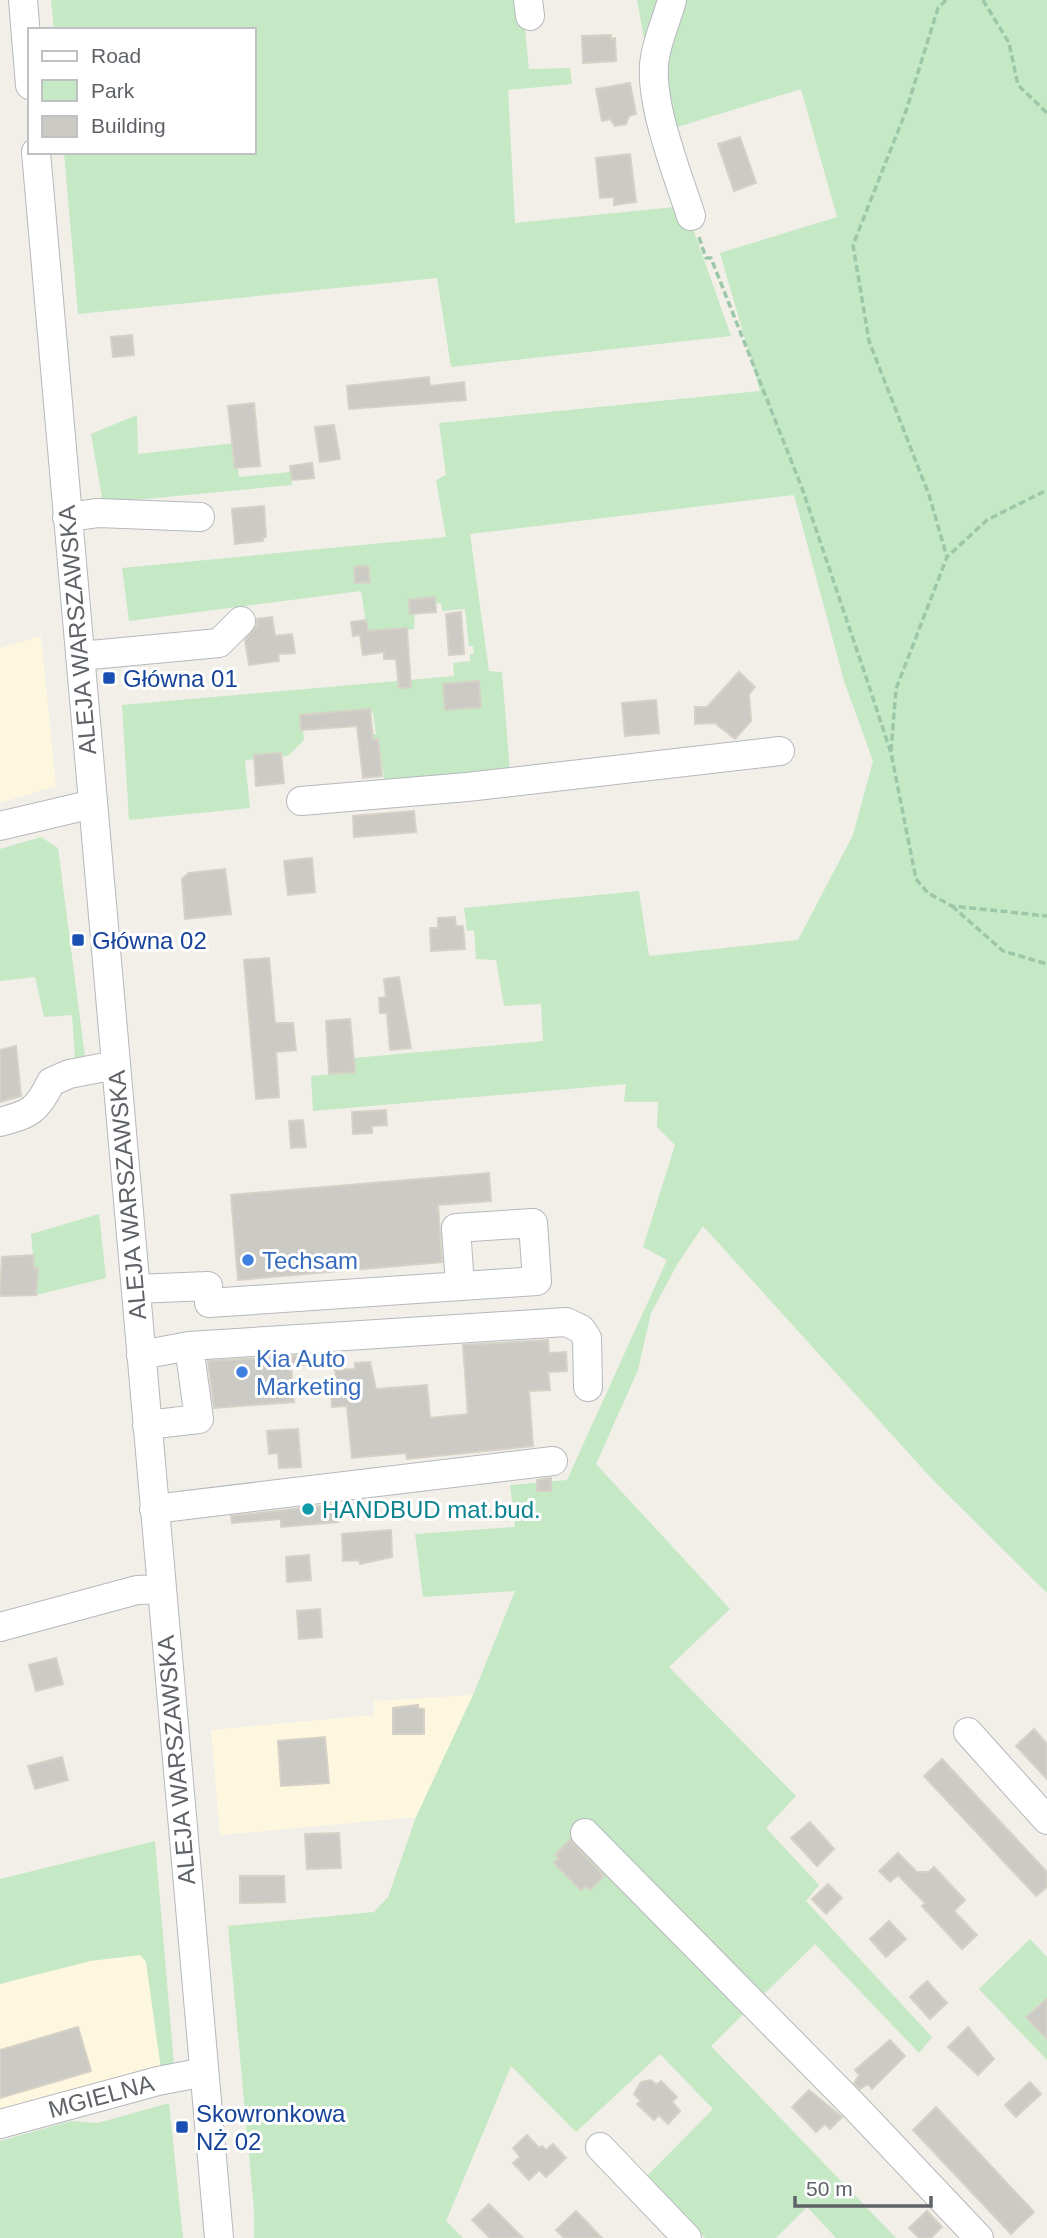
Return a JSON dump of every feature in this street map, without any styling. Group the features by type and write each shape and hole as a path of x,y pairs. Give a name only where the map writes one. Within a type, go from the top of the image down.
{"street":[{"path":"23,0 28,61"},
{"path":"672,0 654,58 655,84 661,118 691,216"},
{"name":"ALEJA WARSZAWSKA","path":"36,154 219,2238"},
{"path":"67,517 98,513 200,517"},
{"path":"80,656 219,643 241,621"},
{"path":"301,801 467,787 780,751"},
{"path":"0,827 93,804"},
{"path":"0,1122 28,1115 41,1102 51,1082 69,1074 116,1065"},
{"path":"136,1289 208,1286 209,1303 460,1286"},
{"path":"141,1355 189,1346 566,1322 581,1329 587,1338 589,1387"},
{"path":"147,1425 199,1419 189,1346"},
{"path":"155,1509 181,1503 553,1461"},
{"path":"0,1627 137,1590 161,1589"},
{"path":"968,1732 1047,1820"},
{"path":"585,1833 858,2110 979,2238"},
{"name":"MGIELNA","path":"0,2124 158,2081 204,2072"},
{"path":"600,2147 687,2238"}],"path":[{"path":"946,0 938,8 906,111 853,245 869,341 929,495 947,556"},
{"path":"984,0 1009,43 1018,85 1047,113"},
{"path":"691,216 706,258 711,258 802,488 891,753 916,879 928,893 952,906 1003,951 1047,964"},
{"path":"891,753 896,689 947,556 987,520 1047,489"},
{"path":"952,906 1047,916"}],"shaded area":[{"path":"41,636 56,786 0,803 0,648"},
{"path":"473,1695 416,1817 220,1835 211,1730 374,1715 374,1701"},
{"path":"140,1955 146,1962 161,2069 0,2112 0,1984 90,1961"}],"green space":[{"path":"51,0 522,0 529,69 570,68 572,84 508,90 515,223 685,206 731,336 451,367 437,278 78,314 64,154 256,154 256,28 54,28"},
{"path":"637,0 1047,0 1047,1593 932,1479 703,1226 678,1263 651,1313 638,1370 596,1464 730,1609 669,1667 796,1796 766,1828 819,1885 806,1901 932,2037 919,2053 815,1944 711,2046 896,2238 836,2238 807,2207 776,2238 705,2238 647,2176 713,2109 660,2054 576,2132 511,2066 446,2221 463,2238 254,2238 254,2210 228,1926 374,1912 388,1897 416,1817 473,1695 515,1591 423,1597 415,1534 515,1527 510,1485 567,1480 667,1260 643,1247 675,1145 657,1127 658,1102 624,1102 626,1084 313,1111 311,1076 355,1072 354,1058 543,1041 541,1004 504,1006 496,960 476,959 474,930 467,931 464,908 639,891 649,956 798,940 853,835 873,761 844,681 794,495 470,534 489,671 502,672 512,797 389,808 378,740 359,741 362,736 376,734 373,713 302,721 304,740 288,756 245,760 250,808 129,820 122,705 454,676 453,663 470,661 470,654 474,654 473,646 469,646 465,609 442,611 441,603 415,605 414,629 368,635 361,591 129,621 122,568 446,537 436,480 446,475 439,423 760,391 720,253 837,217 801,89 661,132"},
{"path":"137,415 138,454 235,443 239,477 291,472 292,485 103,503 91,434"},
{"path":"41,837 58,848 85,1057 75,1058 72,1015 44,1017 35,977 0,981 0,849"},
{"path":"99,1214 106,1278 36,1295 38,1268 34,1268 31,1234"},
{"path":"155,1841 174,2065 161,2069 146,1962 140,1955 90,1961 0,1984 0,1879"},
{"path":"1030,1939 1047,1957 1047,2060 979,1989"},
{"path":"169,2103 183,2238 0,2238 0,2141 71,2121 98,2123"}],"building":[{"path":"611,35 611,39 615,38 616,61 583,63 582,36"},
{"path":"630,83 636,114 629,116 626,124 615,126 610,119 602,121 596,89"},
{"path":"740,137 756,183 734,191 718,144"},
{"path":"630,154 636,202 614,205 614,197 600,198 596,158"},
{"path":"132,335 134,355 113,357 111,337"},
{"path":"429,377 430,386 464,382 466,400 349,409 347,386"},
{"path":"254,403 260,466 235,468 228,406"},
{"path":"334,425 340,459 320,462 315,427"},
{"path":"312,463 314,478 292,480 290,466"},
{"path":"264,506 266,537 262,538 263,541 235,544 232,509"},
{"path":"368,566 370,582 355,583 354,567"},
{"path":"435,597 436,612 410,614 409,600"},
{"path":"461,612 464,654 449,655 446,614"},
{"path":"272,617 275,636 292,634 295,653 278,654 279,661 249,665 245,640 257,626 257,619"},
{"path":"366,620 368,631 407,628 411,687 399,688 396,659 384,659 384,652 363,655 360,635 353,636 351,622"},
{"path":"739,672 755,687 749,694 751,721 735,739 715,723 695,724 695,707 707,707"},
{"path":"479,681 481,707 445,710 443,684"},
{"path":"656,700 659,733 625,736 622,703"},
{"path":"370,709 373,740 378,739 382,776 363,778 357,726 301,730 300,715"},
{"path":"281,753 284,783 256,786 254,755"},
{"path":"414,811 416,832 354,837 353,816"},
{"path":"312,858 315,892 288,895 284,861"},
{"path":"225,869 231,914 185,919 182,879 189,873"},
{"path":"455,917 456,926 463,926 465,949 431,951 430,928 438,928 438,918"},
{"path":"269,958 275,1023 293,1023 296,1050 276,1052 279,1097 256,1099 244,960"},
{"path":"399,977 411,1048 390,1050 387,1013 380,1013 379,998 386,997 384,979"},
{"path":"350,1019 355,1072 329,1074 326,1021"},
{"path":"16,1046 21,1096 0,1102 0,1050"},
{"path":"386,1110 387,1125 372,1126 372,1133 353,1134 352,1112"},
{"path":"303,1120 306,1147 291,1148 289,1121"},
{"path":"489,1173 491,1201 438,1205 442,1262 238,1280 231,1195"},
{"path":"33,1255 34,1268 38,1268 36,1295 0,1296 2,1257"},
{"path":"548,1340 549,1353 566,1352 567,1371 548,1372 550,1390 529,1391 533,1446 407,1459 406,1453 352,1458 347,1406 332,1407 331,1392 337,1392 335,1370 355,1369 355,1363 370,1362 376,1389 427,1385 430,1418 468,1414 463,1345"},
{"path":"311,1355 312,1364 291,1366 294,1402 214,1408 208,1361"},
{"path":"298,1429 301,1467 279,1468 278,1453 269,1454 267,1431"},
{"path":"551,1478 551,1491 537,1491 537,1480"},
{"name":"HANDBUD mat.bud.","path":"337,1504 338,1522 281,1527 281,1519 232,1523 231,1516"},
{"path":"391,1530 392,1557 360,1564 359,1560 343,1561 342,1534"},
{"path":"309,1555 311,1580 287,1582 286,1557"},
{"path":"320,1609 322,1637 299,1639 297,1611"},
{"path":"56,1658 63,1684 36,1691 29,1665"},
{"path":"418,1705 418,1708 424,1709 424,1734 393,1734 393,1708"},
{"path":"1034,1729 1047,1744 1047,1779 1016,1746"},
{"path":"325,1737 329,1783 281,1786 278,1741"},
{"path":"62,1757 68,1780 35,1789 28,1766"},
{"path":"942,1759 1047,1872 1047,1887 1036,1896 924,1776"},
{"path":"810,1822 834,1849 817,1866 791,1838"},
{"path":"339,1833 341,1868 307,1869 305,1834"},
{"path":"570,1840 604,1876 590,1890 586,1886 581,1890 554,1863 559,1858 555,1855"},
{"path":"898,1853 917,1872 929,1872 934,1867 965,1900 954,1911 977,1935 962,1949 922,1906 925,1903 898,1875 890,1882 879,1871"},
{"path":"240,1876 284,1876 285,1902 240,1903"},
{"path":"828,1884 842,1898 826,1914 812,1899"},
{"path":"889,1921 906,1939 886,1957 870,1939"},
{"path":"927,1981 947,2003 930,2019 910,1997"},
{"path":"1047,1999 1047,2039 1026,2017"},
{"path":"78,2027 91,2071 0,2098 0,2050"},
{"path":"968,2027 994,2059 978,2075 948,2047"},
{"path":"890,2040 905,2056 872,2089 868,2084 860,2089 854,2083 859,2075 855,2070"},
{"path":"651,2080 656,2085 661,2081 677,2097 672,2102 680,2111 668,2124 659,2115 654,2120 637,2104 641,2101 634,2094 641,2082"},
{"path":"1030,2082 1041,2094 1016,2117 1005,2105"},
{"path":"809,2090 842,2117 830,2129 825,2124 816,2132 792,2107"},
{"path":"936,2107 1034,2212 1011,2234 913,2130"},
{"path":"527,2135 539,2148 542,2146 546,2150 553,2144 566,2158 546,2177 539,2170 529,2180 513,2163 520,2157 513,2148"},
{"path":"489,2204 523,2238 490,2238 472,2220"},
{"path":"576,2211 602,2238 564,2238 556,2230"},
{"path":"927,2211 942,2227 931,2238 919,2238 909,2228"}],"place":[{"name":"Główna 01","path":"109,678"},
{"name":"Główna 02","path":"78,940"},
{"name":"Techsam","path":"248,1260"},
{"name":"Kia Auto Marketing","path":"242,1372"},
{"name":"HANDBUD mat.bud.","path":"308,1509"},
{"name":"Skowronkowa NŻ 02","path":"182,2127"}]}
